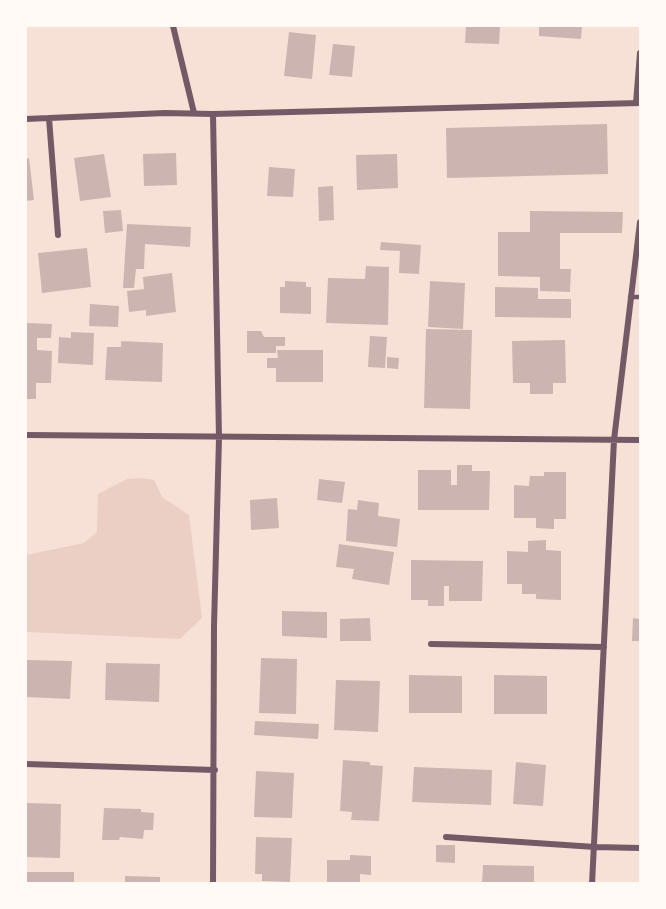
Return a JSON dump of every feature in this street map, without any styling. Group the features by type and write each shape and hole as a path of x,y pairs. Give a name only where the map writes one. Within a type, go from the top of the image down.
{"street":[{"path":"173,26 194,114"},
{"path":"26,119 165,113 213,114 638,103 640,53"},
{"path":"213,114 219,438 214,626 213,884"},
{"path":"49,118 58,235"},
{"path":"592,884 614,440 640,222"},
{"path":"26,435 640,441"},
{"path":"431,644 604,647"},
{"path":"26,764 215,770"},
{"path":"446,837 640,848"}],"lane":[{"path":"630,297 640,297"}],"shaded area":[{"path":"127,479 154,480 162,497 189,515 202,618 180,639 26,632 26,555 84,543 97,532 98,494"}],"building":[{"path":"466,26 500,26 499,44 465,43"},
{"path":"539,26 582,26 581,39 539,36"},
{"path":"289,32 316,35 312,79 284,76"},
{"path":"333,44 355,46 352,77 329,75"},
{"path":"607,124 608,174 447,178 446,128"},
{"path":"176,153 177,185 144,186 143,154"},
{"path":"104,154 111,197 80,201 74,158"},
{"path":"397,154 398,188 357,190 356,155"},
{"path":"29,158 34,200 26,201 26,159"},
{"path":"269,167 295,169 293,197 267,196"},
{"path":"333,186 334,220 319,221 318,187"},
{"path":"121,210 123,231 105,233 103,211"},
{"path":"530,211 623,212 622,233 560,233 560,269 571,269 570,292 540,291 540,277 498,276 498,232 530,232"},
{"path":"127,224 191,227 190,247 145,244 144,269 136,269 134,288 123,288"},
{"path":"381,242 421,245 419,274 399,273 400,251 380,250"},
{"path":"87,248 91,287 42,293 38,253"},
{"path":"366,266 389,267 388,325 326,323 328,278 365,279"},
{"path":"172,273 176,312 146,316 146,310 129,312 127,291 144,289 143,277"},
{"path":"285,281 306,282 306,287 311,287 311,314 280,313 280,287 285,287"},
{"path":"430,281 465,283 463,329 428,327"},
{"path":"495,287 538,288 538,299 571,299 571,318 495,317"},
{"path":"90,304 119,306 118,327 89,326"},
{"path":"26,323 52,324 51,338 37,338 37,350 52,351 51,383 36,383 36,399 26,399"},
{"path":"426,329 472,330 470,409 424,408"},
{"path":"247,331 261,331 264,337 285,337 285,346 276,346 276,353 247,353"},
{"path":"71,332 94,333 93,365 58,363 59,337 71,338"},
{"path":"370,336 387,337 385,368 368,367"},
{"path":"565,340 566,383 553,383 553,394 530,394 530,383 513,383 512,341"},
{"path":"121,341 163,343 162,382 105,380 107,347 121,347"},
{"path":"277,350 323,350 323,382 276,382 276,368 267,368 267,358 278,358"},
{"path":"387,357 399,358 398,369 387,368"},
{"path":"457,465 472,465 472,471 490,471 489,510 418,510 418,470 451,470 451,485 457,485"},
{"path":"544,472 566,472 566,519 554,519 554,529 536,528 536,518 514,518 514,485 529,486 530,476 544,476"},
{"path":"319,479 345,482 342,503 317,500"},
{"path":"277,498 279,528 251,530 250,500"},
{"path":"358,500 379,503 378,516 400,519 397,547 346,541 348,509 357,510"},
{"path":"546,540 546,550 561,551 561,600 536,599 536,594 522,594 522,584 507,584 507,551 528,552 528,541"},
{"path":"339,544 394,552 389,585 352,579 354,569 336,567"},
{"path":"411,560 483,561 482,601 449,601 449,586 444,586 444,606 428,606 428,600 411,600"},
{"path":"282,611 327,612 327,638 282,636"},
{"path":"370,618 371,641 340,641 340,619"},
{"path":"633,618 640,619 640,641 632,641"},
{"path":"261,658 297,659 296,714 259,713"},
{"path":"26,660 72,661 70,699 26,697"},
{"path":"106,663 160,664 159,702 105,700"},
{"path":"409,675 462,676 462,713 409,713"},
{"path":"494,675 547,676 547,714 494,714"},
{"path":"336,680 380,681 378,732 334,730"},
{"path":"255,721 319,724 318,739 254,735"},
{"path":"343,760 370,762 370,765 383,766 379,821 351,820 352,812 340,811"},
{"path":"516,762 546,765 543,806 513,804"},
{"path":"414,767 492,770 491,805 412,802"},
{"path":"256,771 294,773 292,818 254,817"},
{"path":"26,803 61,804 60,858 26,857"},
{"path":"104,808 141,809 141,812 154,813 153,830 144,830 143,839 120,837 119,840 102,840"},
{"path":"256,837 292,838 290,882 262,881 262,874 255,874"},
{"path":"436,845 455,845 455,863 436,862"},
{"path":"350,855 371,856 371,875 360,874 360,884 327,884 327,860 350,860"},
{"path":"483,865 534,866 534,884 482,884"},
{"path":"26,872 74,872 74,884 26,884"},
{"path":"125,876 160,877 160,884 125,884"}]}
